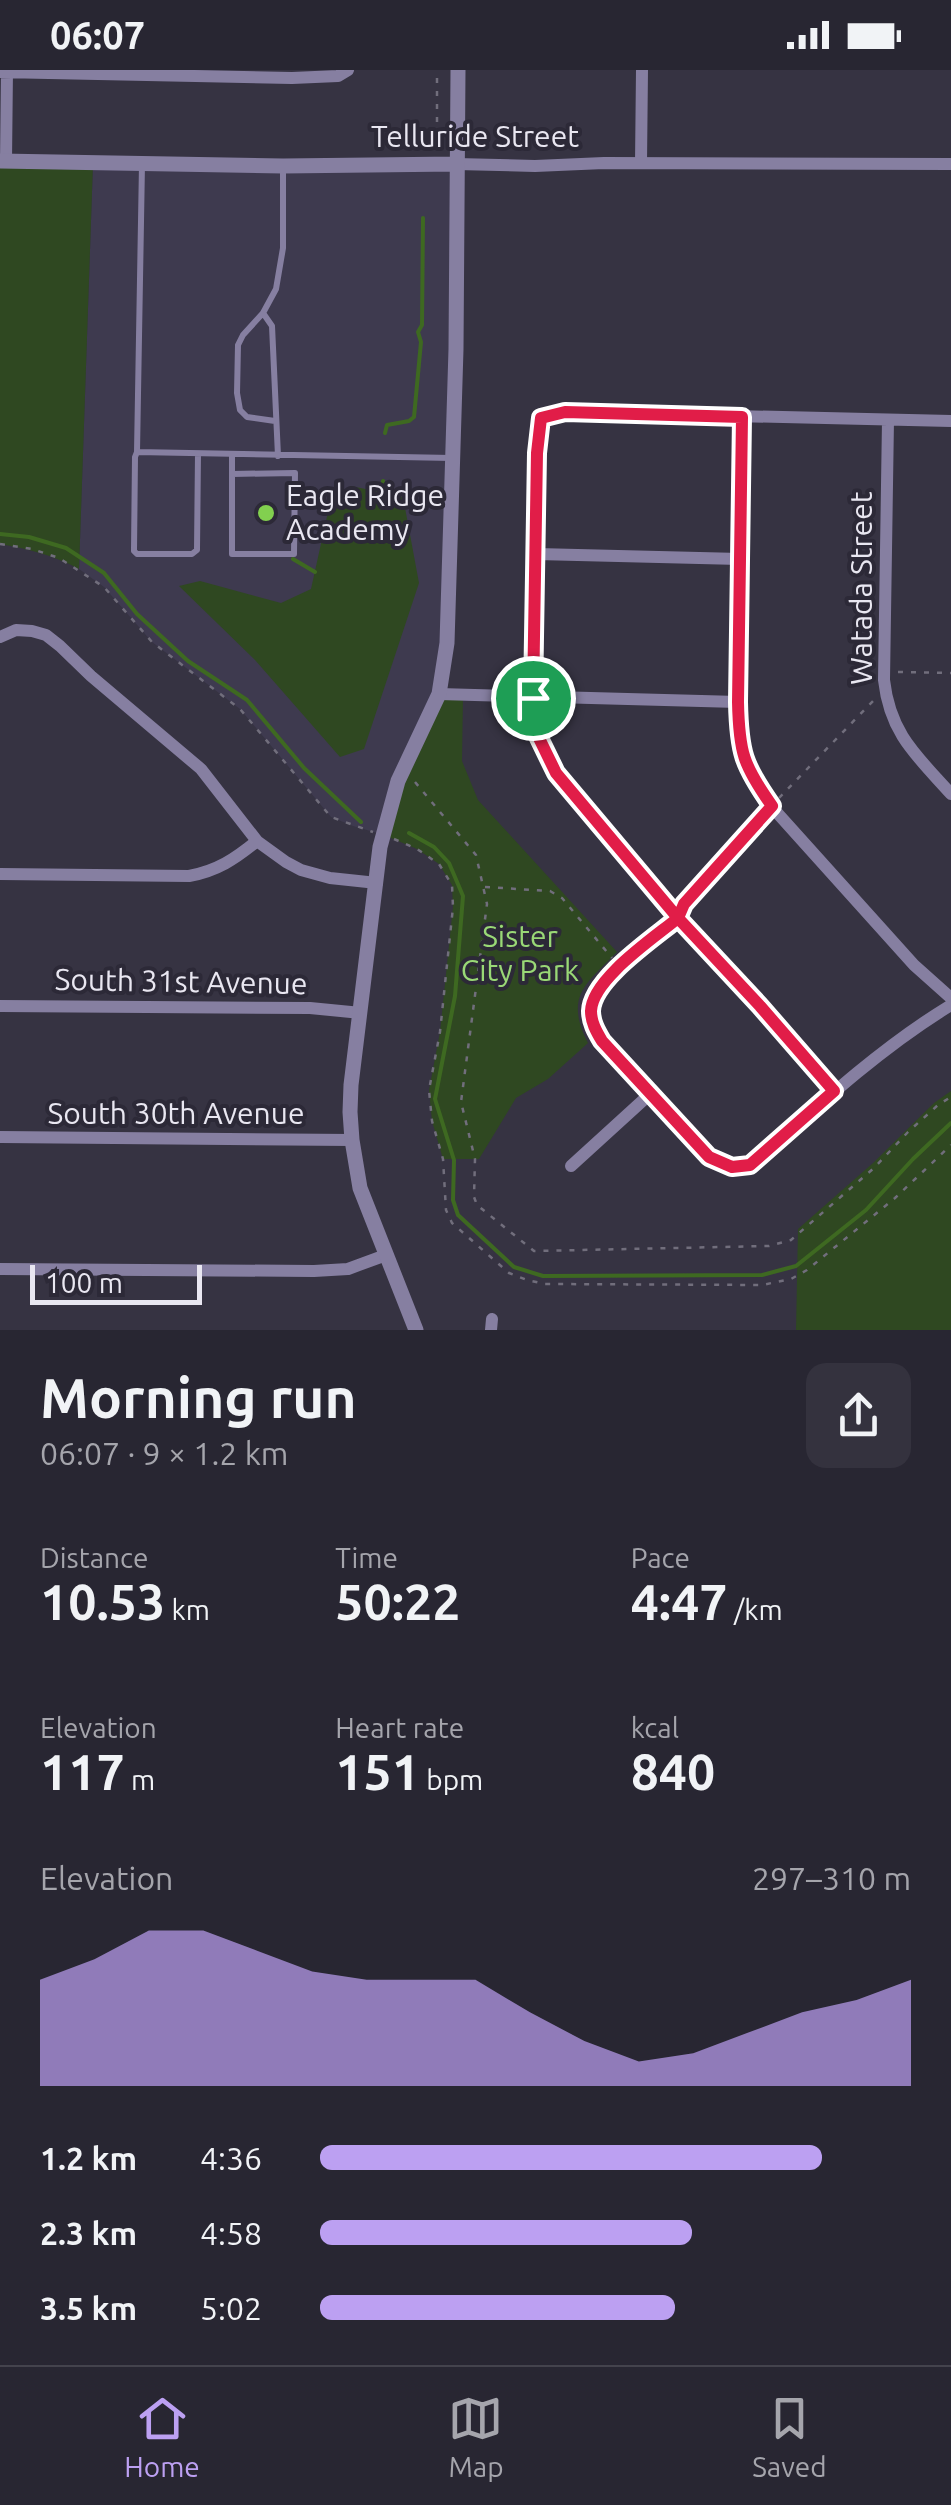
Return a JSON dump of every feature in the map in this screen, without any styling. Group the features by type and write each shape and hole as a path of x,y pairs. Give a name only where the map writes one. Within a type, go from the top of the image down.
{"street":[{"path":"3,161 4,71 292,78 338,76 348,70"},
{"path":"416,1330 360,1188 352,1140 351,1085 384,835 398,781 439,694 447,642 456,348 458,70"},
{"path":"641,163 642,70"},
{"name":"Telluride Street","path":"3,161 283,166 951,164"},
{"path":"834,1091 678,918 556,773 538,736 533,698 541,418 565,412 951,421"},
{"path":"678,918 604,980 591,1012 602,1041 709,1157 724,1165 741,1167 757,1161 834,1091 951,1002 772,806 746,766 740,743 738,702 742,417"},
{"name":"Watada Street","path":"888,420 884,680 888,708 904,740 951,794"},
{"path":"536,554 740,559"},
{"path":"2,636 16,630 32,630 60,646 201,769 258,841 286,862 316,875 377,883"},
{"path":"439,694 738,702"},
{"path":"0,874 189,876 222,867 258,841"},
{"name":"South 31st Avenue","path":"0,1006 310,1008 360,1012"},
{"path":"571,1166 650,1094"},
{"name":"South 30th Avenue","path":"0,1137 352,1140"},
{"path":"0,1269 348,1269 386,1255"}],"lane":[{"path":"142,164 135,457 137,554 192,554 197,550 198,454"},
{"path":"275,421 247,416 240,410 238,345 276,289 281,269 283,166"},
{"path":"263,313 272,326 278,456"},
{"path":"137,452 453,458"},
{"path":"232,455 232,474 232,554 294,554 295,473 232,474"}],"path":[{"path":"437,70 438,165"},
{"path":"0,544 59,558 104,587 152,642 240,709 331,817 418,849 439,864 452,885 453,907 440,1032 428,1090 443,1159 446,1210 452,1223 509,1273 545,1284 762,1284 791,1279 896,1198 951,1145"},
{"path":"678,918 684,904 874,699 884,680 895,672 951,673"},
{"path":"411,778 476,855 484,887 486,904 461,1102 475,1160 474,1197 477,1205 534,1251 769,1246 791,1240 951,1096"},
{"path":"484,887 550,891 562,898 620,967"}],"shaded area":[{"name":"Eagle Ridge Academy","path":"93,163 456,164 439,694 384,835 331,817 240,709 152,642 104,587 79,569"}],"green space":[{"path":"0,161 93,163 79,569 41,553 0,544"},
{"path":"351,486 403,497 419,583 364,749 340,757 255,660 179,586 200,581 281,603 311,589 330,503"},
{"name":"Sister City Park","path":"439,694 463,696 462,761 478,800 617,952 588,982 578,1002 581,1027 588,1043 548,1079 516,1098 479,1159 443,1159 432,1121 429,1090 440,1032 452,885 439,864 417,849 384,835"},
{"path":"951,1091 951,1330 796,1330 798,1229"}],"waterway":[{"path":"385,433 387,425 414,417 421,342 418,332 422,325 423,218"},
{"path":"381,493 383,481"},
{"path":"0,534 29,537 66,548 104,573 137,614 188,661 247,700 304,768 361,822"},
{"path":"293,559 315,572"},
{"path":"409,833 434,847 449,863 463,896 455,996 435,1099 454,1160 453,1200 458,1215 514,1267 543,1276 762,1275 796,1266 866,1210 951,1123"}],"place":[{"name":"Eagle Ridge Academy","path":"266,513"}],"route":[{"path":"533,698 538,736 556,773 678,918 604,980 593,1001 594,1028 709,1157 732,1167 750,1165 834,1091 678,918 684,904 772,806 746,766 740,743 742,417 565,412 541,418 533,698"}]}
